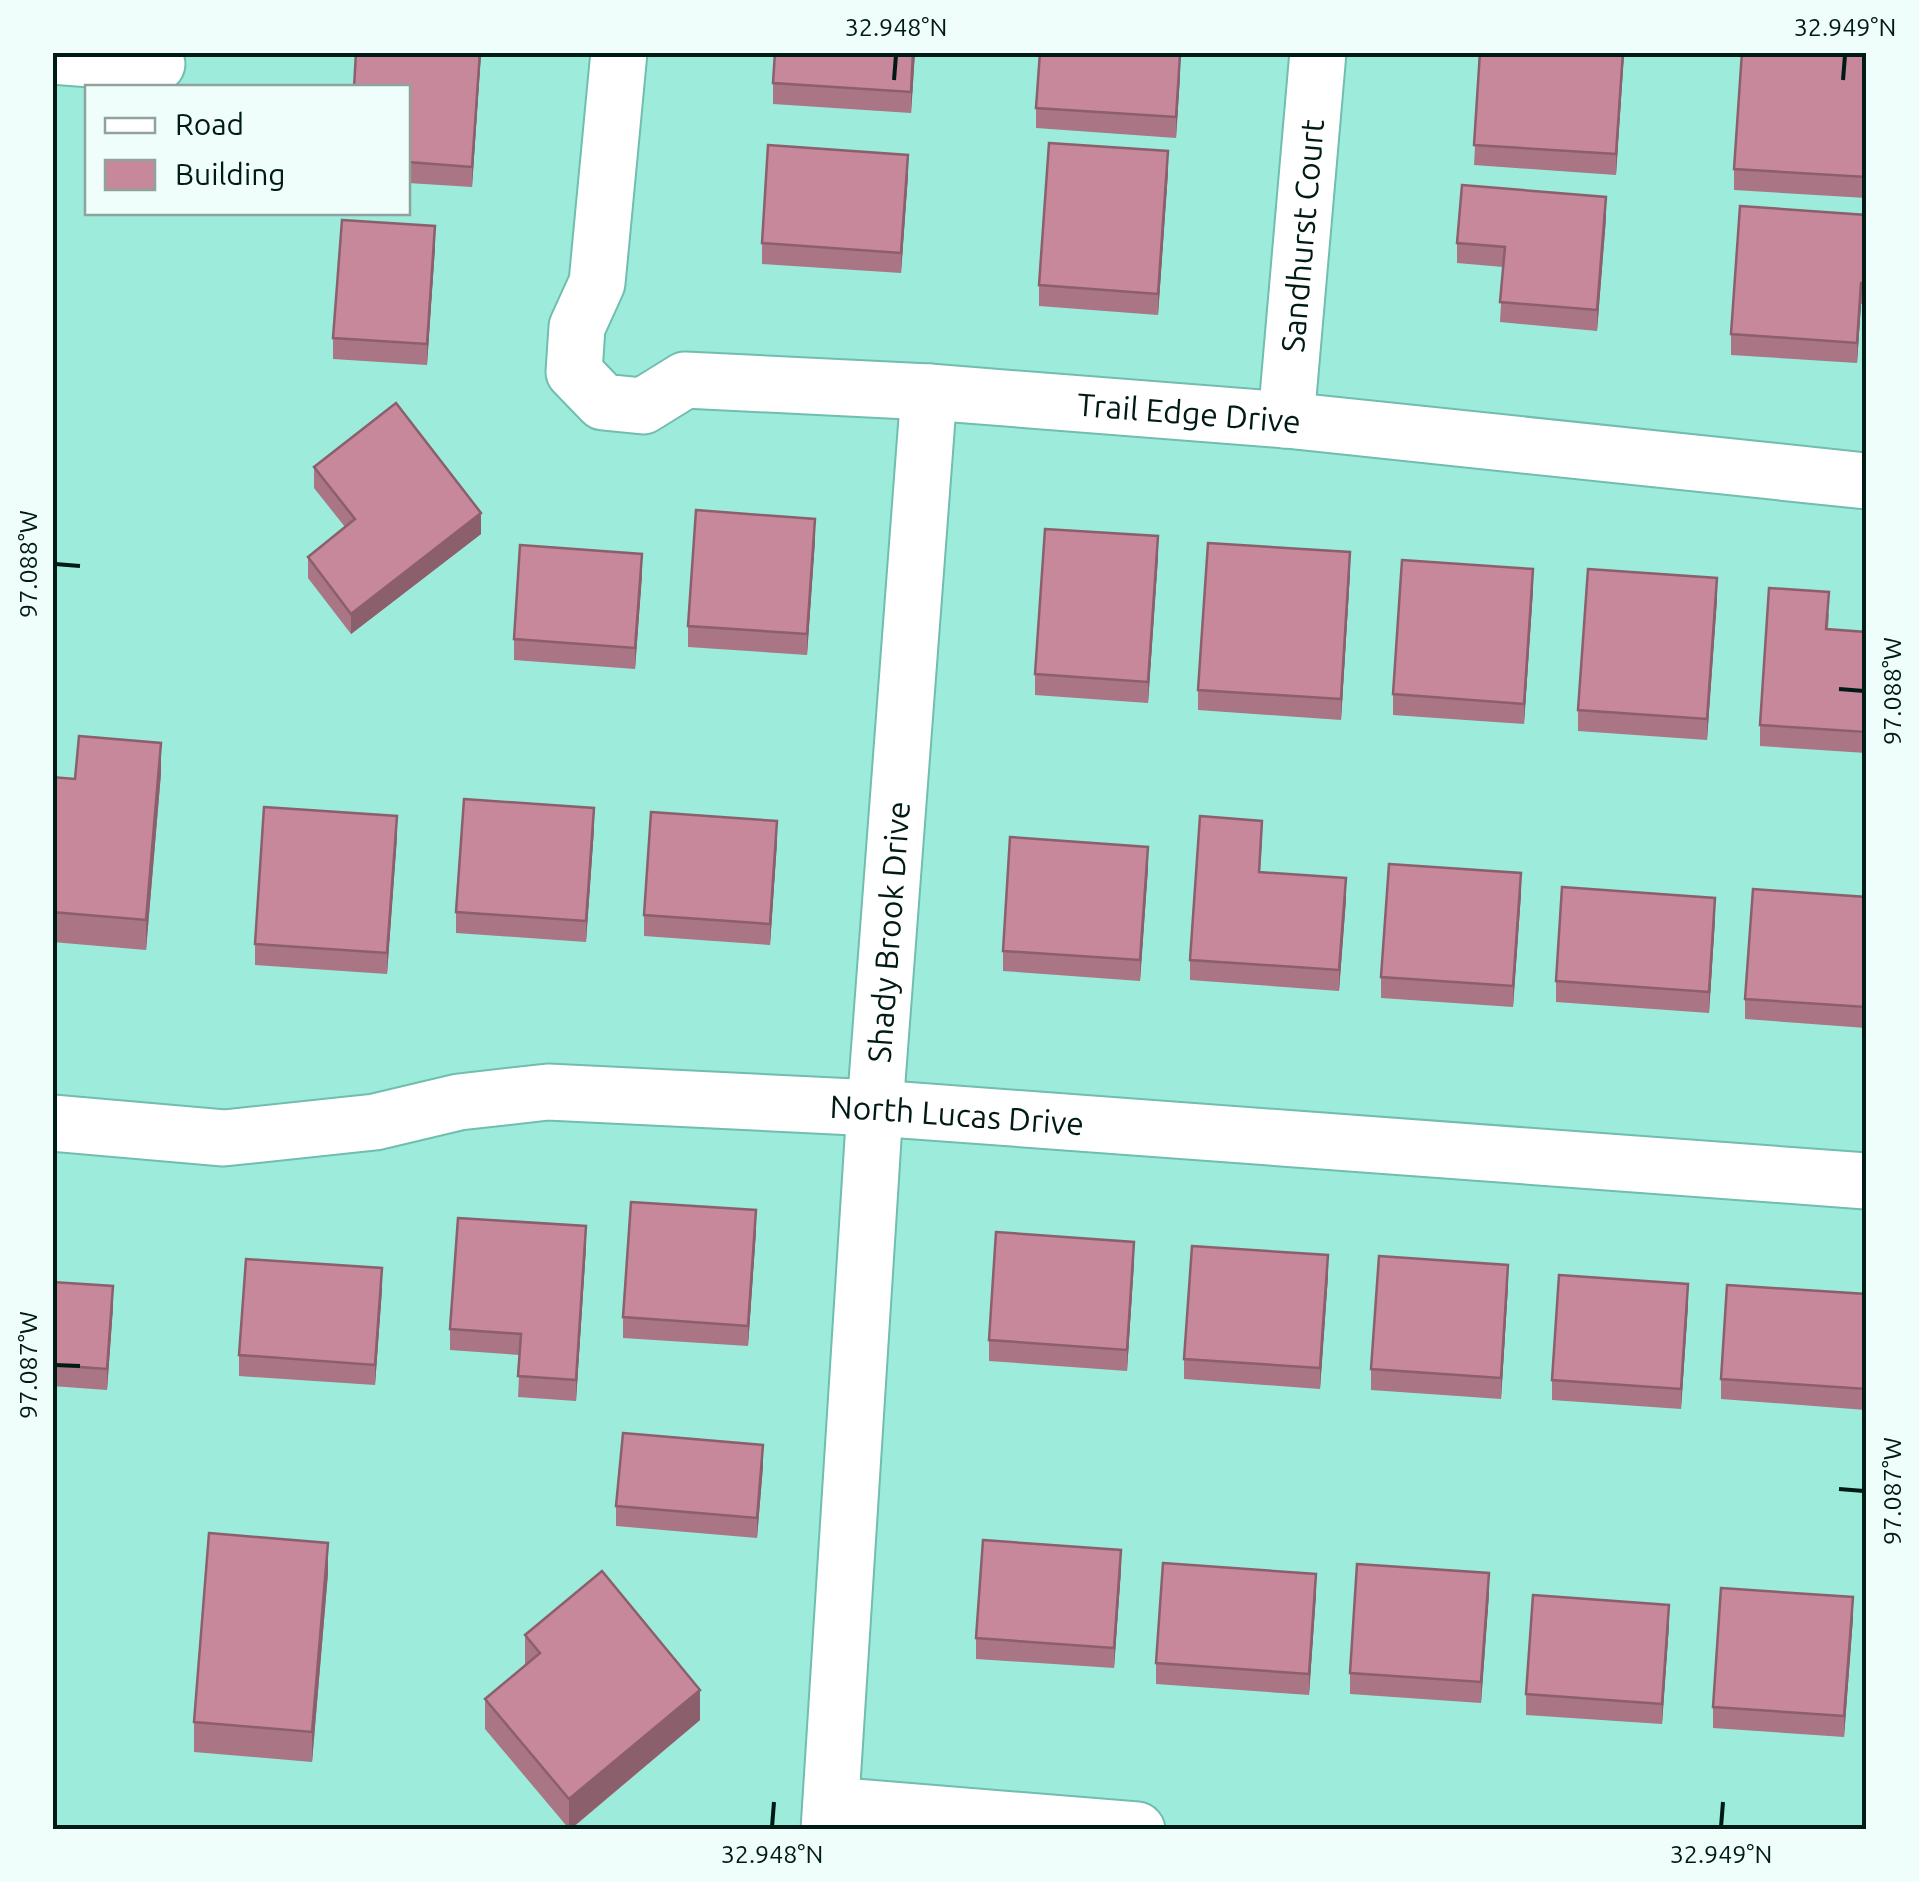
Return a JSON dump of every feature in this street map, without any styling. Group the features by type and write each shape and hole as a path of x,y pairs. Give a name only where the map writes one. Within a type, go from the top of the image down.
{"street":[{"name":"Trail Edge Drive","path":"619,52 597,282 577,327 574,372 603,402 643,406 685,380 929,392 1286,420 1866,481"},
{"name":"Sandhurst Court","path":"1286,420 1318,52"},
{"path":"52,56 158,64"},
{"name":"Shady Brook Drive","path":"830,1817 875,1108 929,392"},
{"name":"North Lucas Drive","path":"52,1123 224,1138 375,1122 459,1102 548,1092 875,1108 1866,1181"},
{"path":"830,1817 1137,1830"}],"building":[{"path":"356,52 480,52 472,167 410,162 410,85 354,85"},
{"path":"775,52 913,52 911,92 773,83"},
{"path":"1040,52 1180,55 1176,117 1036,108"},
{"path":"1480,52 1623,52 1616,154 1474,145"},
{"path":"1742,52 1866,52 1866,177 1734,169"},
{"path":"1049,143 1168,151 1158,294 1039,285"},
{"path":"768,145 908,155 901,253 762,243"},
{"path":"1462,185 1606,197 1597,310 1500,302 1505,247 1457,243"},
{"path":"1740,206 1866,215 1866,283 1861,283 1857,343 1731,334"},
{"path":"342,220 435,226 427,344 333,338"},
{"path":"396,403 481,513 351,614 308,557 355,519 314,467"},
{"path":"696,510 815,519 807,634 688,626"},
{"path":"1045,529 1158,536 1148,682 1035,674"},
{"path":"1208,543 1350,552 1341,699 1198,690"},
{"path":"520,545 642,554 635,648 514,639"},
{"path":"1402,560 1533,569 1524,704 1393,694"},
{"path":"1588,569 1717,578 1707,719 1578,710"},
{"path":"1769,588 1829,592 1826,629 1866,632 1866,732 1760,725"},
{"path":"79,736 161,743 146,920 52,912 52,777 75,779"},
{"path":"464,799 594,808 586,921 456,912"},
{"path":"264,807 397,816 387,953 255,944"},
{"path":"651,812 777,821 770,924 644,915"},
{"path":"1200,816 1262,821 1259,872 1346,878 1339,970 1190,960"},
{"path":"1010,837 1148,847 1140,960 1003,951"},
{"path":"1389,864 1521,873 1513,986 1381,977"},
{"path":"1562,887 1715,898 1709,992 1556,981"},
{"path":"1753,889 1866,897 1866,1007 1745,999"},
{"path":"631,1202 756,1210 748,1326 623,1317"},
{"path":"458,1218 586,1226 576,1380 518,1376 521,1334 450,1329"},
{"path":"996,1232 1134,1242 1127,1350 989,1340"},
{"path":"1192,1246 1328,1255 1320,1368 1184,1359"},
{"path":"1379,1256 1508,1265 1501,1378 1371,1369"},
{"path":"246,1259 382,1268 375,1365 239,1355"},
{"path":"1559,1275 1688,1284 1681,1389 1552,1380"},
{"path":"52,1282 113,1286 107,1369 52,1365"},
{"path":"1727,1285 1866,1294 1866,1389 1721,1379"},
{"path":"623,1433 763,1445 757,1518 616,1506"},
{"path":"209,1533 328,1543 312,1732 194,1722"},
{"path":"983,1540 1121,1550 1114,1648 976,1638"},
{"path":"1163,1563 1316,1574 1309,1674 1156,1663"},
{"path":"1357,1564 1489,1573 1481,1682 1350,1673"},
{"path":"602,1571 700,1690 569,1799 485,1699 540,1653 525,1635"},
{"path":"1721,1588 1853,1597 1844,1716 1713,1707"},
{"path":"1533,1595 1669,1605 1662,1704 1526,1694"}]}
